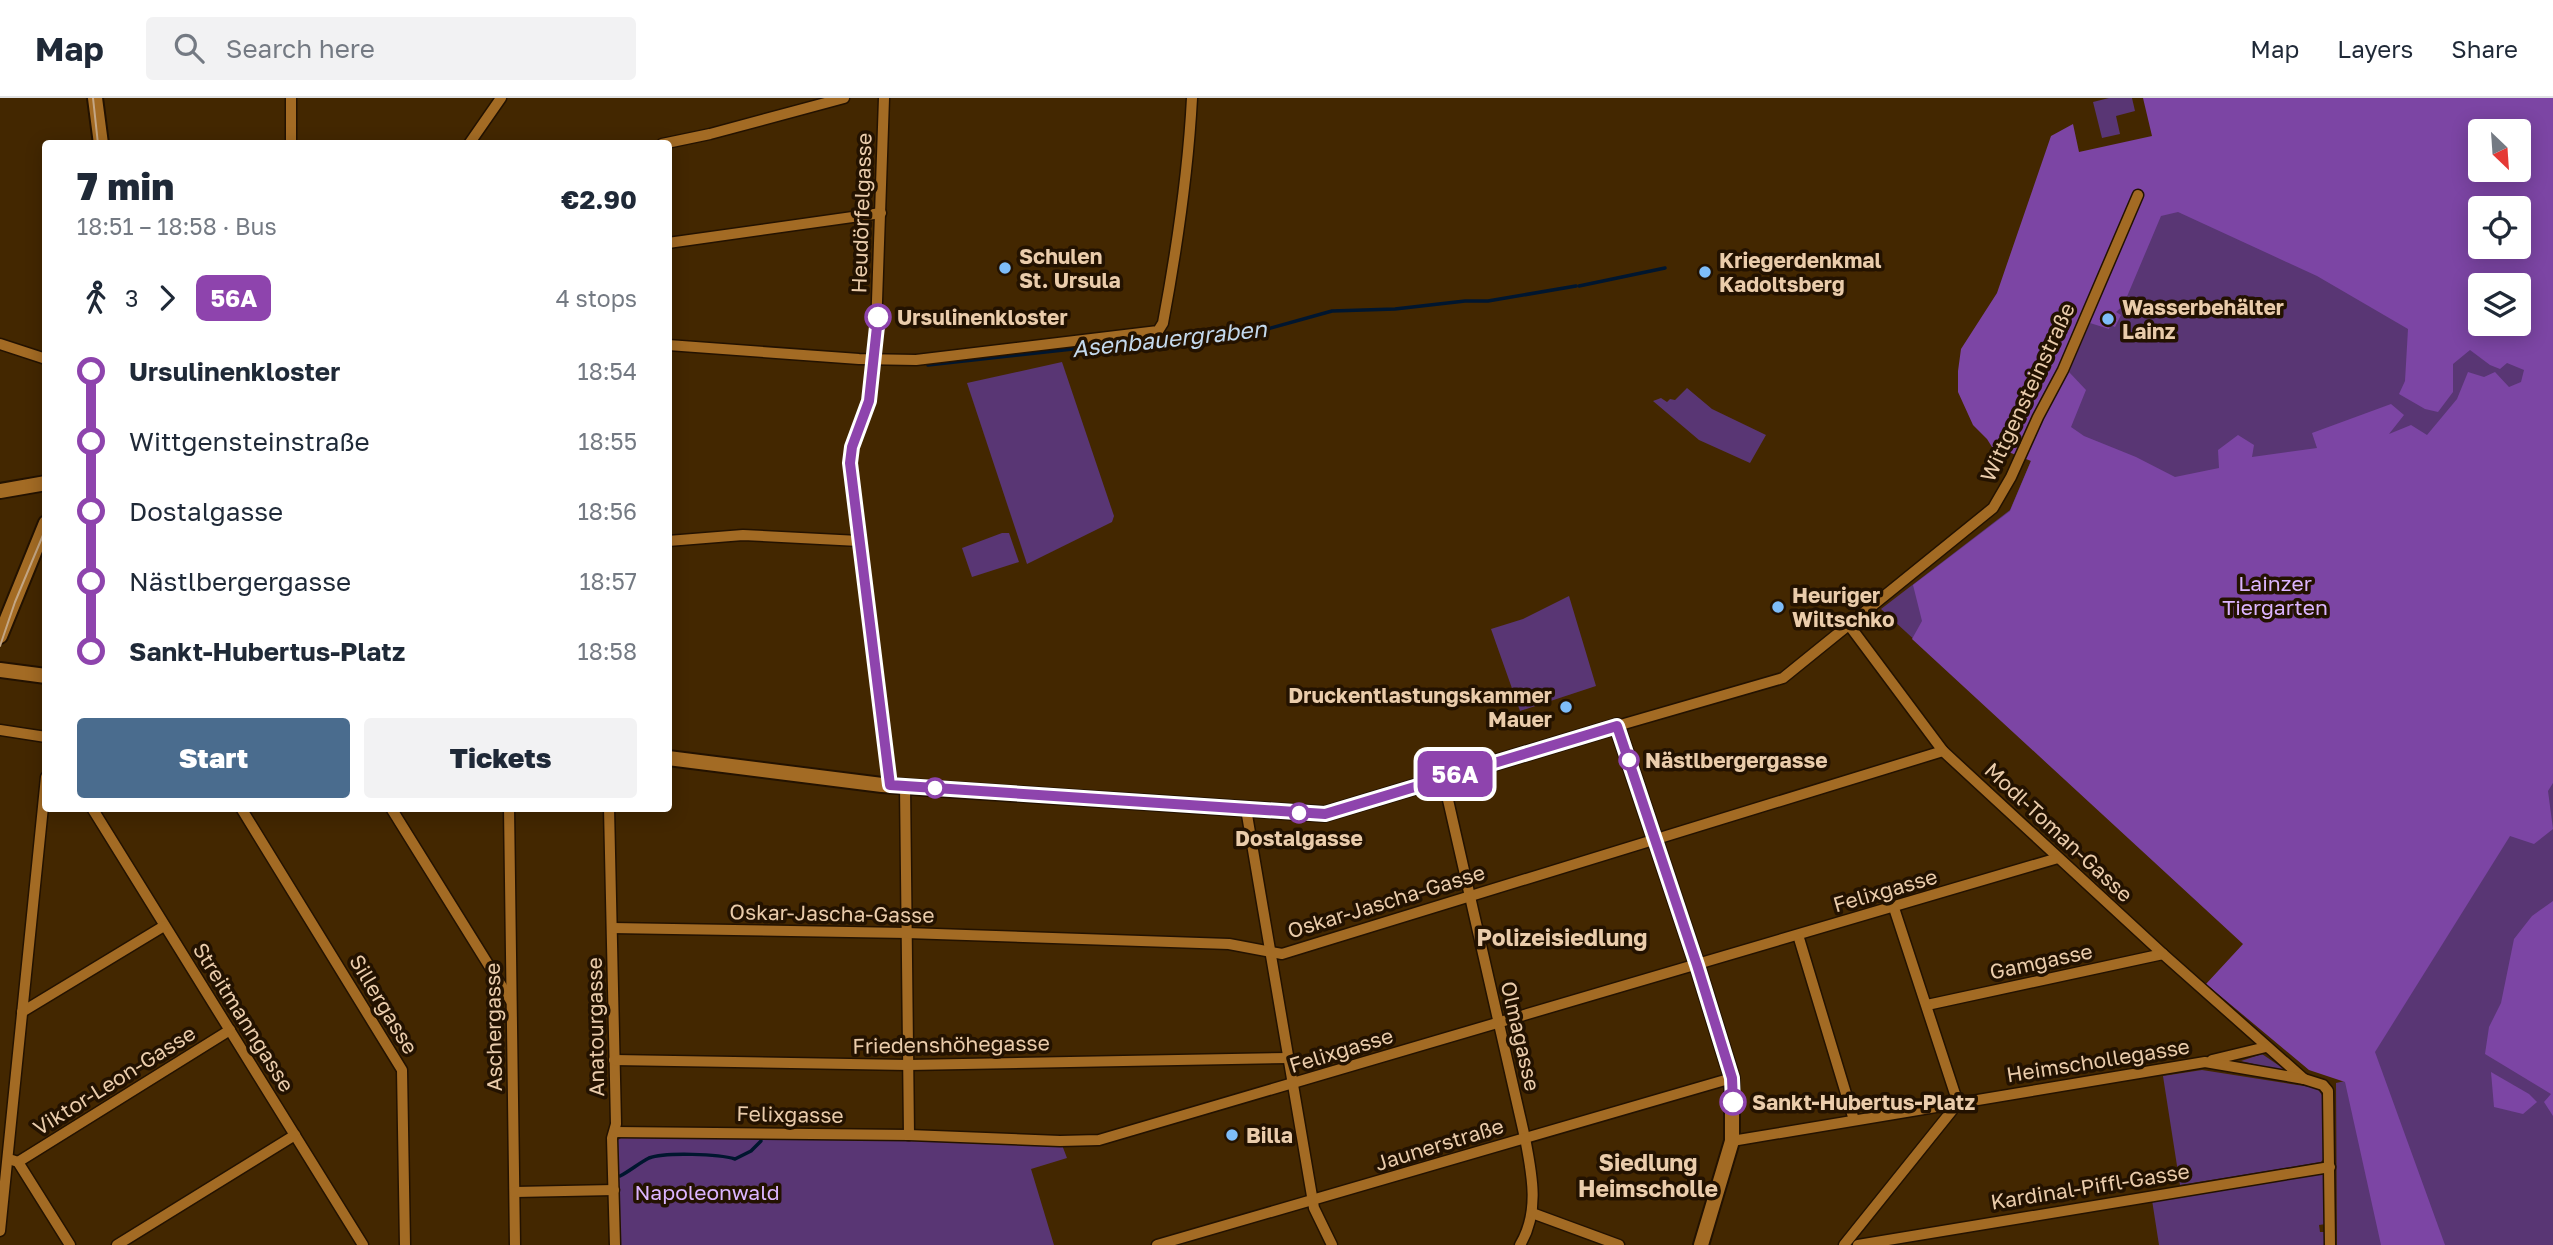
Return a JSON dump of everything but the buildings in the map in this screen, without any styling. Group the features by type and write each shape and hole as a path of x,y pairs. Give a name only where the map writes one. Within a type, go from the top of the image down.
{"street":[{"path":"95,98 100,140"},
{"path":"291,98 291,140"},
{"path":"472,140 501,98"},
{"path":"672,142 844,98"},
{"name":"Heudörfelgasse","path":"884,98 875,359 869,401 850,456 859,541 898,785 906,933 909,1135"},
{"path":"672,345 916,360 1158,331 1163,323 1181,225 1192,98"},
{"name":"Wittgensteinstraße","path":"672,758 898,785 1325,814 1783,678 1981,518 2001,497 2063,370 2138,195"},
{"path":"672,242 881,214"},
{"path":"0,344 42,358"},
{"path":"0,491 42,484"},
{"path":"0,636 42,533"},
{"path":"672,541 743,534 859,541"},
{"name":"Modl-Toman-Gasse","path":"1849,625 1943,751 2266,1047 2304,1079 2323,1085 2328,1091 2330,1167"},
{"path":"0,670 42,675"},
{"path":"1617,726 1732,1078 1731,1141 1702,1245"},
{"path":"0,730 42,736"},
{"name":"Oskar-Jascha-Gasse","path":"612,928 906,933 1228,944 1282,954 1943,751"},
{"name":"Olmagasse","path":"1443,778 1525,1138 1533,1184 1532,1213"},
{"path":"1246,808 1314,1208 1332,1245"},
{"path":"0,1231 13,1161 22,1012 42,812"},
{"name":"Streitmanngasse","path":"94,812 363,1245"},
{"name":"Sillergasse","path":"243,812 402,1070 402,1243"},
{"path":"393,812 512,1002"},
{"name":"Aschergasse","path":"509,812 515,1245"},
{"name":"Anatourgasse","path":"610,812 615,1245"},
{"name":"Felixgasse","path":"615,1132 1099,1140 2058,858"},
{"path":"1844,1245 1958,1102 1894,908"},
{"path":"22,1012 164,926"},
{"path":"1798,935 1854,1119"},
{"name":"Gamgasse","path":"1927,1005 2163,954"},
{"name":"Viktor-Leon-Gasse","path":"13,1161 230,1030"},
{"path":"2205,1062 2266,1047"},
{"name":"Friedenshöhegasse","path":"614,1060 908,1065 1289,1058"},
{"name":"Heimschollegasse","path":"1731,1141 2205,1062 2304,1079"},
{"name":"Jaunerstraße","path":"1157,1245 1732,1078"},
{"path":"117,1245 295,1135"},
{"path":"13,1161 70,1245"},
{"path":"2330,1167 2330,1245"},
{"name":"Kardinal-Piffl-Gasse","path":"1858,1245 2330,1167"},
{"path":"515,1192 614,1190"},
{"path":"1520,1245 1532,1213 1619,1245"}],"green space":[{"path":"2109,98 2132,98 2135,111 2116,116 2120,134 2102,138 2093,102"},
{"name":"Lainzer Tiergarten","path":"2143,98 2553,98 2553,783 2548,791 2553,829 2534,844 2510,836 2375,1052 2445,1245 2381,1245 2345,1082 2309,1070 2206,984 2243,944 1912,639 1922,621 1913,585 2010,511 2031,461 2011,453 1997,455 1987,439 1973,425 1958,392 1961,349 1997,293 2051,136 2073,124 2079,152 2152,136","holes":["2178,212 2317,276 2408,329 2405,381 2399,394 2425,409 2438,412 2453,392 2453,364 2470,350 2500,369 2507,363 2524,370 2521,382 2509,387 2495,372 2484,377 2468,372 2457,399 2427,435 2411,425 2389,434 2404,415 2391,404 2312,433 2317,448 2252,457 2254,445 2238,435 2218,450 2219,468 2175,477 2136,457 2084,436 2071,427 2086,390 2069,372 2090,323 2109,329 2110,325 2115,327 2121,315 2116,312 2123,306 2161,216"]},
{"name":"Lainzer Tiergarten","path":"2553,98 2553,1245 2337,1245 2336,1083 2345,1081 2317,1010 1881,609 2010,510 2153,174"},
{"path":"1062,362 1114,516 1112,522 1027,564 967,383"},
{"path":"1687,388 1712,409 1766,435 1750,463 1699,440 1653,401 1661,398 1667,402 1670,399 1675,400"},
{"path":"1002,533 1009,533 1019,562 972,577 962,548"},
{"path":"1569,596 1596,686 1520,711 1491,629 1523,619"},
{"path":"2553,901 2553,1116 2544,1102 2551,1094 2485,1054 2489,1027 2501,1003 2514,939 2532,916"},
{"path":"2262,1054 2284,1069 2283,1071 2241,1061"},
{"path":"2202,1070 2317,1088 2324,1098 2325,1157 2321,1162 2180,1185 2163,1076"},
{"path":"2491,1072 2529,1094 2537,1102 2523,1114 2494,1107"},
{"name":"Napoleonwald","path":"624,1136 1062,1145 1067,1158 1031,1169 1054,1245 619,1245 618,1140"},
{"path":"2323,1173 2326,1224 2319,1225 2320,1232 2326,1232 2326,1245 2159,1245 2152,1200"}],"waterway":[{"name":"Asenbauergraben","path":"1579,286 1665,268"},
{"name":"Asenbauergraben","path":"928,365 1164,339 1204,339 1253,333 1332,311 1488,301 1576,286"},
{"path":"620,1176 645,1160 657,1156 692,1154 735,1159 751,1151 761,1141"}],"tram line":[{"path":"93,98 98,140"},
{"path":"0,646 42,538"}],"bus line":[{"name":"56A","path":"878,317 869,401 852,447 850,463 890,785 1325,814 1617,726 1732,1078 1733,1102"}],"place":[{"name":"Schulen St. Ursula","path":"1005,268"},
{"name":"Kriegerdenkmal Kadoltsberg","path":"1705,272"},
{"name":"Ursulinenkloster","path":"878,317"},
{"name":"Wasserbehälter Lainz","path":"2108,319"},
{"name":"Heuriger Wiltschko","path":"1778,607"},
{"name":"Druckentlastungskammer Mauer","path":"1566,707"},
{"name":"Nästlbergergasse","path":"1629,760"},
{"name":"Dostalgasse","path":"1299,813"},
{"name":"Sankt-Hubertus-Platz","path":"1733,1102"},
{"name":"Billa","path":"1232,1135"}],"district":[{"name":"Polizeisiedlung","path":"1562,937"},
{"name":"Siedlung Heimscholle","path":"1648,1175"}]}
